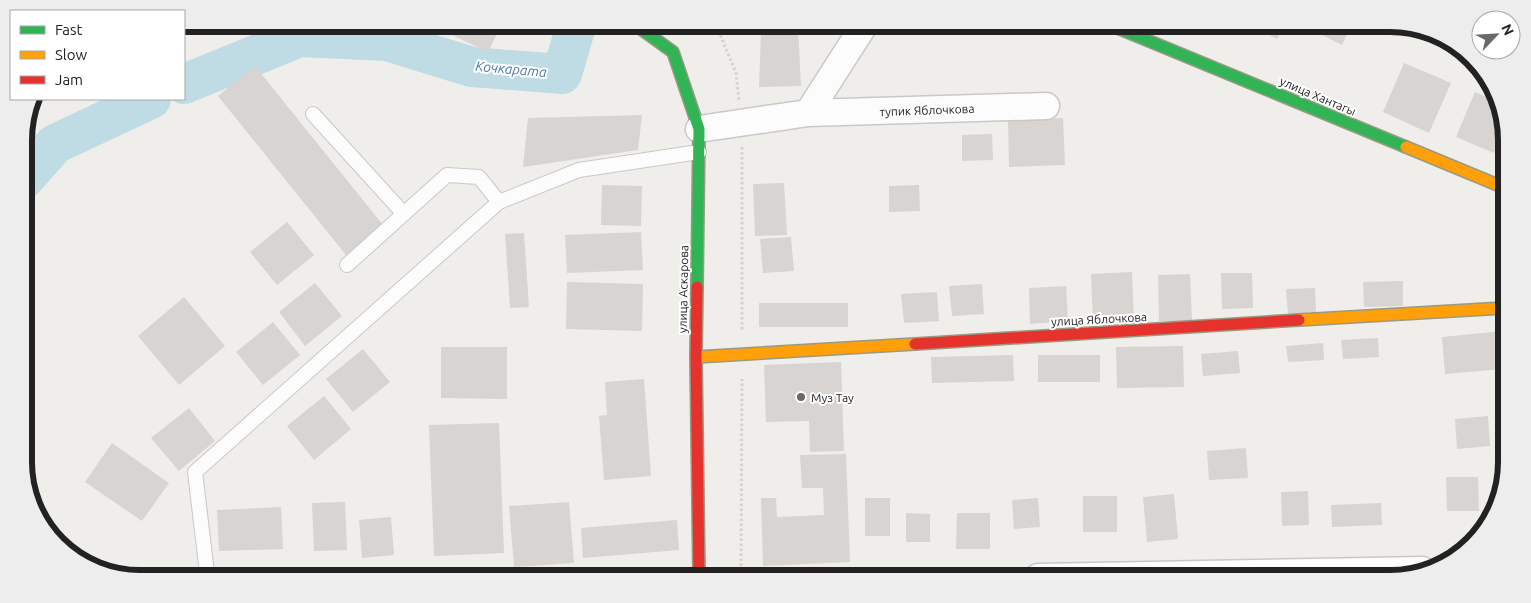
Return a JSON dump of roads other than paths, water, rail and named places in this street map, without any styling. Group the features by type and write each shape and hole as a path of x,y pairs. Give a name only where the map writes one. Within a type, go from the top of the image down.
{"street":[{"path":"808,113 860,32"},
{"name":"улица Хантагы","path":"1130,32 1498,185"},
{"name":"улица Аскарова","path":"646,33 673,52 699,141 696,357 699,570"},
{"name":"тупик Яблочкова","path":"699,141 742,123 808,113 1046,106"},
{"name":"улица Яблочкова","path":"696,357 1498,308"}],"lane":[{"path":"313,114 404,214"},
{"path":"207,570 195,472 499,202 579,170 699,141"},
{"path":"347,265 447,175 479,177 499,202"}],"waterway":[{"name":"Кочкарата","path":"185,84 300,37 387,41 472,67 562,74 574,33"},
{"name":"Кочкарата","path":"33,169 55,144 149,100"}],"place":[{"name":"Муз Тау","path":"801,397"}]}
